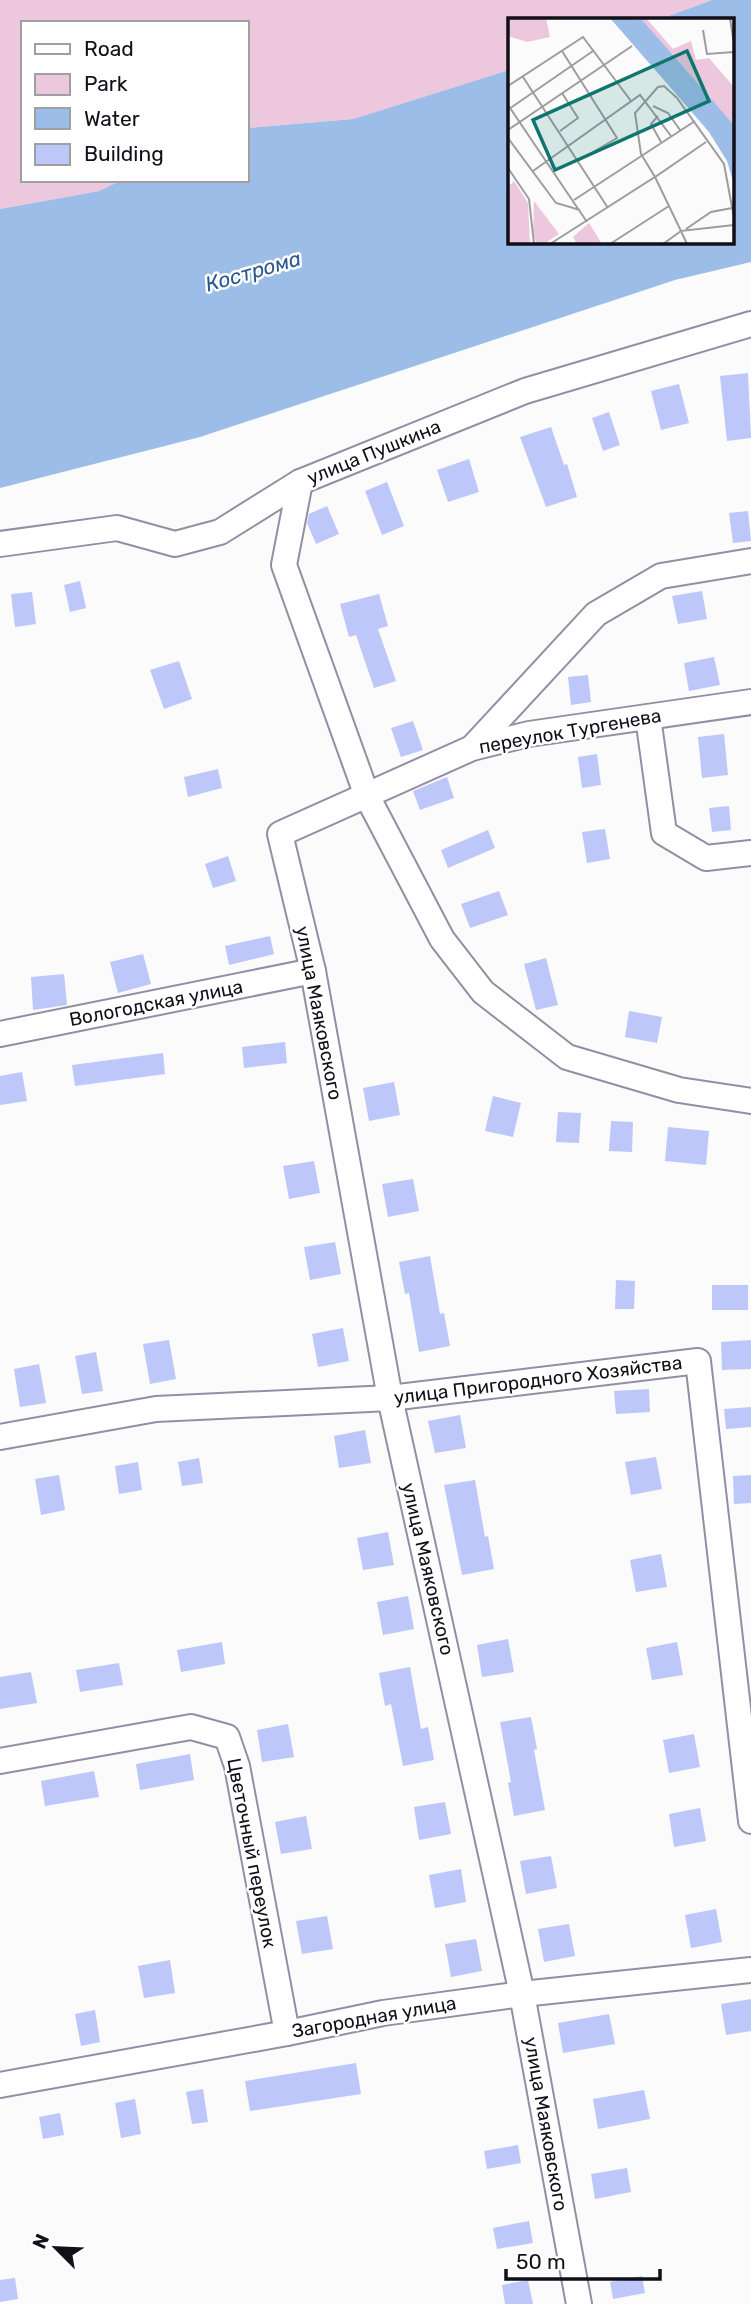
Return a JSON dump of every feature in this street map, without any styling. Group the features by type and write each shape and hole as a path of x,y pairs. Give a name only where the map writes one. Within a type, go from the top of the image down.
{"street":[{"name":"улица Пушкина","path":"0,544 117,528 175,544 220,532 300,482 525,391 751,324"},
{"path":"300,482 284,565 367,796 442,939 483,992 566,1057 679,1090 751,1101"},
{"path":"472,748 596,614 661,576 751,561"},
{"name":"переулок Тургенева","path":"280,834 472,748 529,734 751,702"},
{"path":"648,717 664,833 706,858 751,853"},
{"name":"улица Маяковского","path":"280,834 313,971 390,1398 522,1994 579,2304"},
{"name":"Вологодская улица","path":"0,1034 313,971"},
{"name":"улица Пригородного Хозяйства","path":"0,1437 156,1409 390,1398 698,1361 751,1821"},
{"name":"Цветочный переулок","path":"0,1761 191,1727 227,1737 237,1766 287,2033"},
{"name":"Загородная улица","path":"0,2085 287,2033 383,2012 522,1994 751,1970"}],"green space":[{"path":"0,0 712,0 663,18 508,18 508,70 353,119 248,128 248,21 21,21 21,182 118,182 99,191 0,209"}],"water":[{"name":"Кострома","path":"712,0 751,0 751,262 675,280 200,437 0,488 0,209 99,191 118,182 248,182 248,128 353,119 508,70 508,243 734,243 734,18 663,18"}],"building":[{"path":"748,373 751,438 727,441 720,376"},
{"path":"679,384 689,423 661,430 651,391"},
{"path":"609,412 620,445 603,451 592,418"},
{"path":"551,427 564,465 567,464 577,497 546,507 520,437"},
{"path":"469,459 479,492 448,502 437,470"},
{"path":"387,482 404,526 382,535 365,491"},
{"path":"327,506 339,534 316,544 307,523 309,514"},
{"path":"748,511 751,541 733,543 729,513"},
{"path":"80,581 86,608 70,612 64,585"},
{"path":"702,591 707,619 678,624 672,596"},
{"path":"32,592 36,624 15,627 11,594"},
{"path":"379,594 388,626 378,629 396,681 374,688 356,635 349,637 340,604"},
{"path":"714,657 720,685 689,691 684,663"},
{"path":"179,661 192,699 164,709 150,670"},
{"path":"588,675 591,702 571,705 568,677"},
{"path":"413,721 423,750 401,757 391,728"},
{"path":"724,734 728,775 702,778 698,737"},
{"path":"597,754 601,785 582,788 578,757"},
{"path":"218,769 222,788 188,797 184,777"},
{"path":"447,777 454,798 420,810 413,791"},
{"path":"729,806 731,830 712,832 709,808"},
{"path":"605,829 610,859 587,863 582,832"},
{"path":"488,830 495,848 448,868 441,850"},
{"path":"228,856 236,881 213,888 205,864"},
{"path":"499,891 508,915 470,928 461,904"},
{"path":"270,936 274,954 229,965 225,946"},
{"path":"143,954 151,984 118,993 110,962"},
{"path":"546,958 558,1005 536,1010 524,964"},
{"path":"64,974 67,1005 33,1010 31,977"},
{"path":"629,1011 662,1017 657,1043 625,1037"},
{"path":"285,1042 287,1063 244,1068 242,1047"},
{"path":"163,1053 165,1074 75,1086 72,1065"},
{"path":"22,1072 27,1101 0,1105 0,1076"},
{"path":"394,1082 400,1115 369,1121 363,1088"},
{"path":"493,1096 521,1103 513,1137 485,1131"},
{"path":"558,1112 581,1113 579,1143 556,1142"},
{"path":"611,1121 633,1122 632,1152 609,1151"},
{"path":"668,1127 709,1131 706,1165 665,1161"},
{"path":"314,1161 320,1193 289,1199 283,1166"},
{"path":"413,1179 419,1211 388,1217 382,1184"},
{"path":"335,1242 341,1274 310,1280 304,1247"},
{"path":"430,1256 440,1314 444,1313 450,1346 419,1352 409,1293 405,1294 399,1262"},
{"path":"616,1280 635,1281 634,1309 615,1309"},
{"path":"712,1285 748,1285 748,1310 712,1310"},
{"path":"343,1328 349,1361 318,1367 312,1334"},
{"path":"169,1340 176,1379 150,1384 143,1344"},
{"path":"751,1340 751,1369 722,1370 721,1342"},
{"path":"96,1352 103,1391 82,1394 75,1356"},
{"path":"39,1364 46,1403 20,1407 14,1369"},
{"path":"649,1389 650,1412 616,1414 614,1391"},
{"path":"751,1407 751,1427 726,1429 724,1409"},
{"path":"460,1415 466,1448 435,1453 428,1421"},
{"path":"365,1430 371,1463 339,1468 334,1436"},
{"path":"656,1457 662,1489 631,1495 625,1462"},
{"path":"199,1458 203,1483 182,1486 178,1462"},
{"path":"138,1462 142,1490 119,1494 115,1466"},
{"path":"59,1475 65,1510 41,1515 35,1479"},
{"path":"751,1475 751,1503 734,1504 733,1476"},
{"path":"475,1480 485,1537 488,1536 494,1569 462,1575 444,1485"},
{"path":"388,1532 394,1565 363,1570 357,1538"},
{"path":"661,1554 667,1587 636,1592 630,1560"},
{"path":"408,1596 414,1629 383,1635 377,1602"},
{"path":"508,1639 514,1672 482,1677 477,1645"},
{"path":"222,1642 225,1664 181,1672 177,1650"},
{"path":"677,1642 683,1675 652,1680 646,1648"},
{"path":"119,1663 123,1685 80,1692 76,1670"},
{"path":"410,1667 421,1729 428,1727 434,1760 403,1766 391,1704 385,1706 379,1673"},
{"path":"31,1672 37,1703 0,1709 0,1677"},
{"path":"531,1717 545,1810 514,1816 500,1722"},
{"path":"288,1724 294,1757 262,1762 257,1730"},
{"path":"694,1734 700,1767 669,1773 663,1740"},
{"path":"190,1754 194,1780 140,1790 136,1764"},
{"path":"94,1771 99,1797 45,1806 41,1781"},
{"path":"445,1802 451,1834 419,1840 414,1807"},
{"path":"700,1808 706,1841 674,1847 669,1814"},
{"path":"306,1816 312,1849 281,1854 275,1822"},
{"path":"551,1856 557,1888 526,1894 520,1861"},
{"path":"461,1869 466,1902 435,1908 429,1875"},
{"path":"716,1909 722,1942 691,1948 685,1915"},
{"path":"327,1916 333,1949 302,1954 296,1921"},
{"path":"569,1924 575,1956 544,1962 538,1929"},
{"path":"476,1939 482,1971 451,1977 445,1944"},
{"path":"170,1960 175,1993 144,1998 138,1966"},
{"path":"751,1999 751,2031 726,2035 721,2004"},
{"path":"95,2010 100,2042 81,2046 75,2014"},
{"path":"609,2014 615,2044 563,2053 558,2023"},
{"path":"356,2063 361,2094 250,2111 245,2081"},
{"path":"203,2089 208,2122 192,2124 186,2092"},
{"path":"644,2090 650,2119 598,2129 593,2099"},
{"path":"135,2099 141,2134 121,2138 115,2103"},
{"path":"60,2113 64,2135 43,2139 39,2117"},
{"path":"518,2145 521,2163 487,2169 484,2151"},
{"path":"627,2168 631,2192 595,2199 591,2174"},
{"path":"529,2221 533,2243 497,2249 493,2228"},
{"path":"642,2276 645,2293 613,2299 610,2282"},
{"path":"15,2278 18,2299 0,2302 0,2280"},
{"path":"528,2280 533,2304 505,2304 502,2285"}]}
